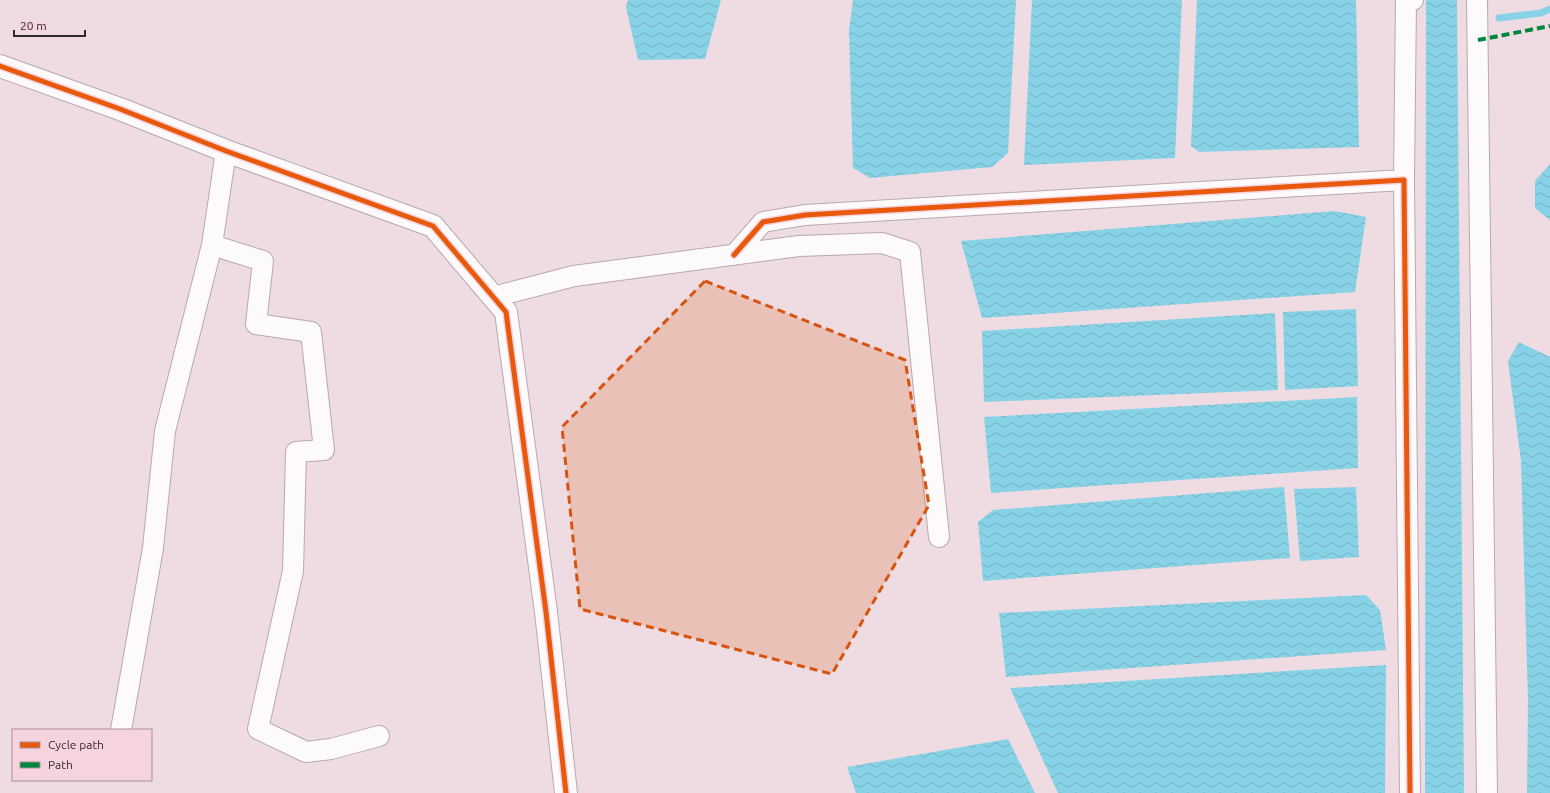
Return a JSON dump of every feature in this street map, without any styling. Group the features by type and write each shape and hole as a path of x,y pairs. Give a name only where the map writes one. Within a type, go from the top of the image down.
{"street":[{"path":"1410,793 1404,180 1406,0 1413,0"},
{"path":"1477,0 1487,793"},
{"path":"0,66 120,109 226,151 433,226 506,312 546,612 566,793"},
{"path":"121,729 153,548 165,431 212,246 226,151"},
{"path":"734,255 763,222 805,215 1404,180"},
{"path":"493,297 574,276 799,246 882,242 910,252 939,537"},
{"path":"212,246 263,261 256,324 311,332 324,450 296,452 293,571 258,729 306,752 331,749 379,736"}],"highlighted area":[{"path":"705,281 905,360 929,505 832,674 580,609 562,427"}],"water":[{"path":"628,0 721,0 705,59 638,60 626,7"},
{"path":"853,0 1016,0 1008,153 992,167 870,178 853,168 849,30"},
{"path":"1032,0 1182,0 1175,158 1024,165"},
{"path":"1197,0 1356,0 1359,147 1199,152 1191,146"},
{"path":"1426,0 1457,0 1464,793 1425,793"},
{"path":"1550,164 1550,220 1535,208 1535,181"},
{"path":"1335,211 1366,217 1355,292 982,318 961,241"},
{"path":"1356,309 1358,386 1285,390 1283,312"},
{"path":"1275,313 1278,390 984,402 982,331"},
{"path":"1519,342 1550,357 1550,793 1527,793 1528,700 1521,461 1508,361"},
{"path":"1357,397 1358,468 991,493 984,417"},
{"path":"1284,487 1290,558 983,581 978,522 993,510"},
{"path":"1356,487 1359,557 1300,561 1294,489"},
{"path":"1366,595 1380,610 1386,650 1006,677 999,613"},
{"path":"1386,665 1385,793 1058,793 1010,688"},
{"path":"1008,739 1035,793 856,793 847,767"}],"waterway":[{"path":"1499,18 1541,13 1550,9"}],"marked path":[{"path":"1478,40 1550,26"}],"cycle path":[{"path":"0,66 120,109 226,151 433,226 506,312 546,612 566,793"},
{"path":"734,255 763,222 805,215 1404,180 1410,793"}]}
